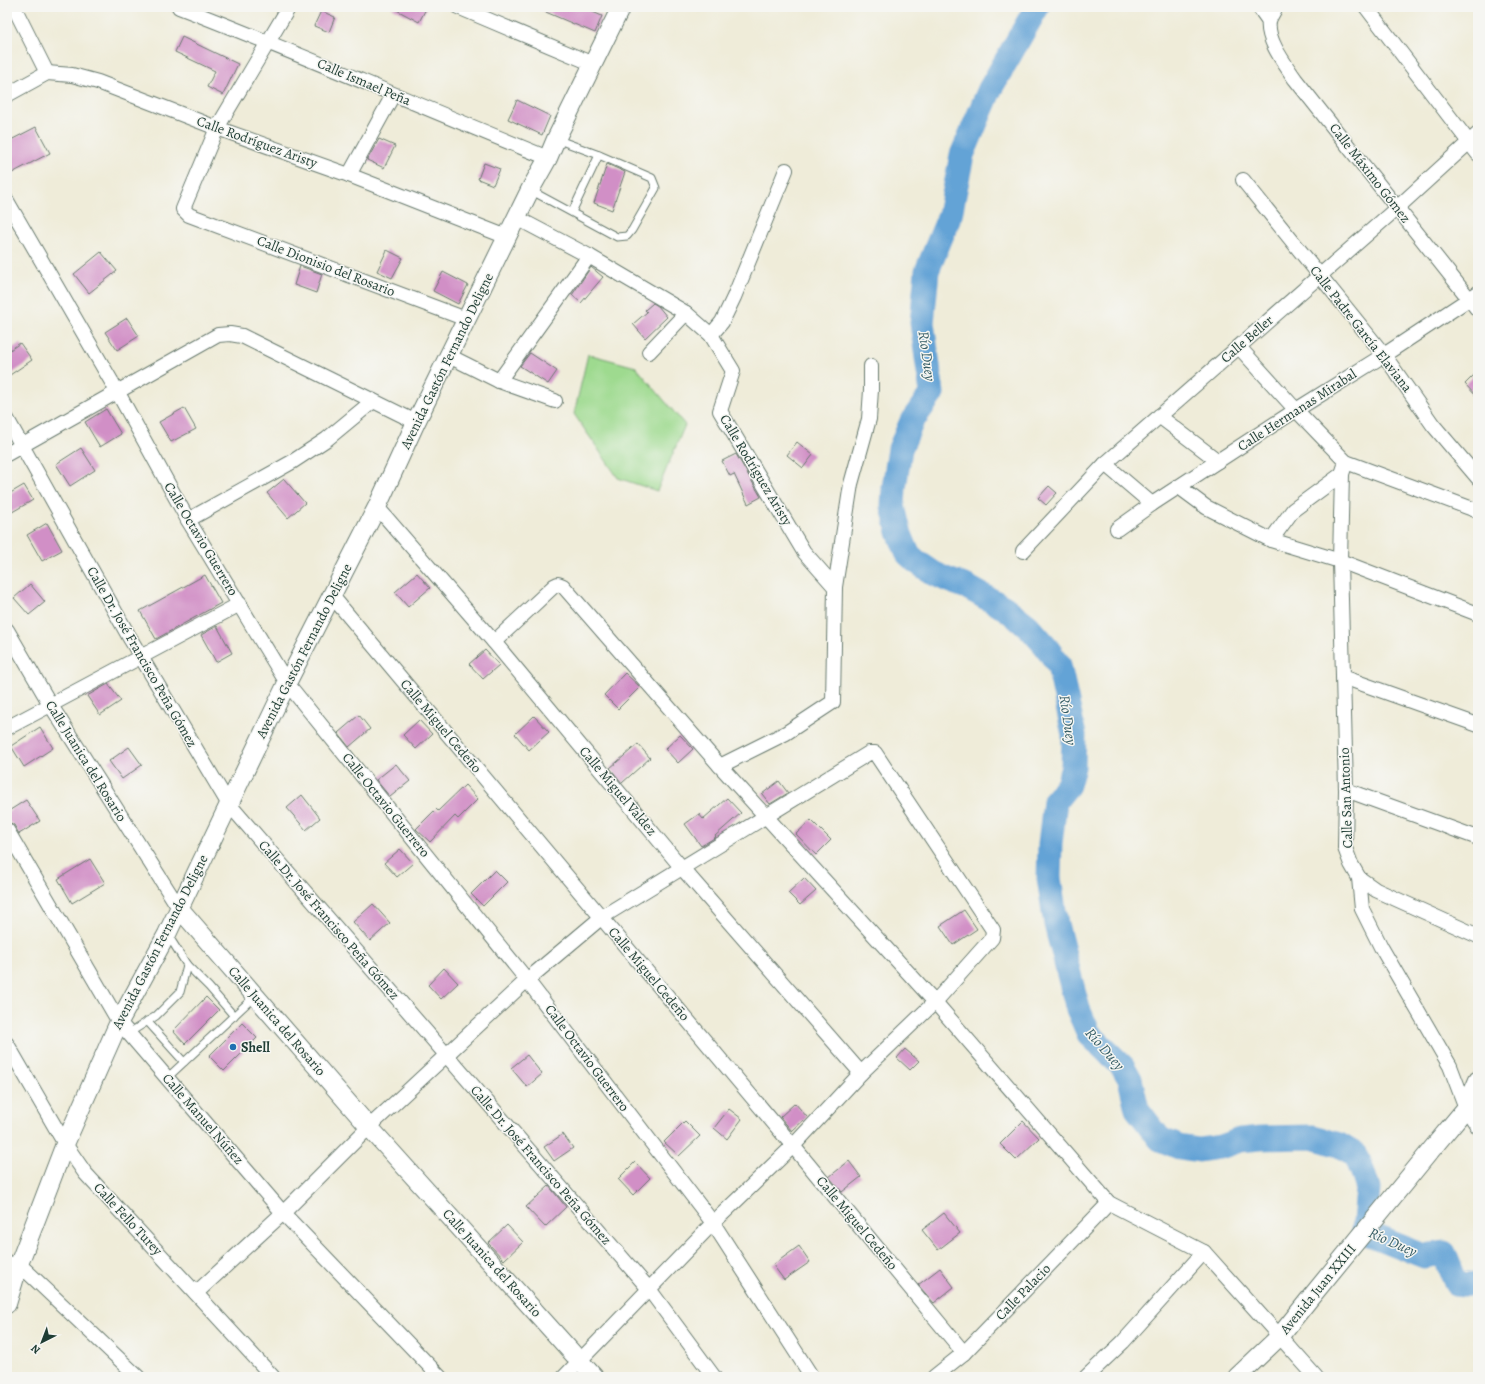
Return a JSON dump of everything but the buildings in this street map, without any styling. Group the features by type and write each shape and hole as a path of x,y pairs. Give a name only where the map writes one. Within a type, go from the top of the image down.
{"street":[{"path":"7,95 47,73 14,7"},
{"name":"Calle Ismael Peña","path":"179,7 269,42 393,95 548,158"},
{"path":"217,128 289,7"},
{"path":"458,7 593,64"},
{"name":"Avenida Gastón Fernando Deligne","path":"7,1304 14,1267 65,1144 124,1028 228,803 287,683 377,507 466,319 530,190 548,158 621,7"},
{"name":"Calle Máximo Gómez","path":"1259,7 1269,26 1277,52 1295,79 1397,208 1473,296 1478,310"},
{"path":"1269,26 1276,7"},
{"path":"1366,7 1473,138 1478,154"},
{"name":"Calle Rodríguez Aristy","path":"47,73 72,75 98,82 217,128 349,175 507,237"},
{"path":"349,175 393,95"},
{"name":"Calle Dionisio del Rosario","path":"217,128 183,209 189,215 466,319"},
{"name":"Calle Beller","path":"1023,551 1105,464 1397,208 1473,138"},
{"path":"711,335 722,322 734,297 786,170"},
{"name":"Calle Padre García Elaviana","path":"1243,180 1384,355 1433,425 1478,478"},
{"name":"Calle Octavio Guerrero","path":"7,201 117,392 188,520 287,683 527,980 713,1223 812,1377"},
{"name":"Calle Rodríguez Aristy","path":"517,218 589,256 686,313 711,335 733,371 720,410 804,552 835,587"},
{"path":"500,381 589,256"},
{"name":"Calle Hermanas Mirabal","path":"1117,529 1152,504 1473,296"},
{"path":"649,352 686,313"},
{"path":"7,454 218,335 230,334 242,336 416,422"},
{"path":"1239,347 1296,410 1344,468 1478,511"},
{"path":"448,356 500,381 555,401"},
{"path":"720,766 786,733 833,702 835,587 851,484 869,419 871,366"},
{"path":"188,520 292,462 327,439 373,401"},
{"path":"1160,416 1218,461"},
{"name":"Calle Dr. José Francisco Peña Gómez","path":"7,419 140,656 228,803 649,1289 714,1377"},
{"path":"1105,464 1152,504"},
{"path":"1271,540 1293,510 1344,468"},
{"name":"Calle San Antonio","path":"1344,468 1340,561 1346,790 1345,848 1350,864 1359,878 1362,909 1381,947 1450,1066 1466,1108 1478,1127"},
{"path":"1179,487 1206,507 1271,540 1340,561 1478,614"},
{"name":"Calle Miguel Valdez","path":"377,507 494,642 682,868 861,1073"},
{"path":"494,642 554,586 558,584 563,586 720,766 935,1002 1109,1203 1204,1252 1316,1377"},
{"name":"Calle Miguel Cedeño","path":"332,596 602,917 964,1353"},
{"path":"7,728 240,604"},
{"name":"Calle Juanica del Rosario","path":"7,630 50,704 179,908 369,1128 594,1377"},
{"path":"1342,677 1478,725"},
{"path":"196,1293 283,1213 369,1128 527,980 602,917 869,753 875,753 993,930 992,938 935,1002 861,1073 793,1146 713,1223 564,1377"},
{"path":"1346,790 1478,838"},
{"name":"Calle Manuel Núñez","path":"7,830 124,1028 283,1213 440,1377"},
{"path":"1359,878 1376,890 1478,936"},
{"name":"Calle Fello Turey","path":"7,1044 65,1144 85,1173 273,1377"},
{"name":"Avenida Juan XXIII","path":"1238,1377 1280,1337 1466,1108 1478,1080"},
{"name":"Calle Palacio","path":"934,1377 964,1353 1109,1203"},
{"path":"1086,1377 1123,1342 1204,1252"},
{"path":"14,1267 138,1377"}],"lane":[{"path":"530,190 617,237 627,236 632,230 656,188 652,178 599,155 556,139"},
{"path":"572,212 599,155"},
{"path":"167,934 187,965 210,987 234,1016"},
{"path":"124,1028 147,1021 156,1016 180,992 187,965"},
{"path":"167,1078 255,996"},
{"path":"147,1021 184,1062"}],"green space":[{"path":"588,354 636,367 685,425 657,491 618,478 574,414"}],"waterway":[{"name":"Río Duey","path":"1037,7 990,89 962,155 950,215 927,271 922,323 932,393 912,421 900,449 894,488 893,506 899,532 908,554 917,562 933,573 967,587 1005,608 1028,626 1044,644 1059,665 1074,735 1073,767 1068,785 1055,801 1050,844 1049,878 1056,924 1078,1009 1089,1034 1123,1067 1130,1079 1137,1109 1160,1139 1179,1147 1199,1150 1220,1147 1240,1140 1261,1138 1313,1137 1339,1145 1356,1155 1368,1189 1364,1232 1424,1256 1444,1253 1456,1283 1478,1285"}],"place":[{"name":"Shell","path":"233,1047"}]}
